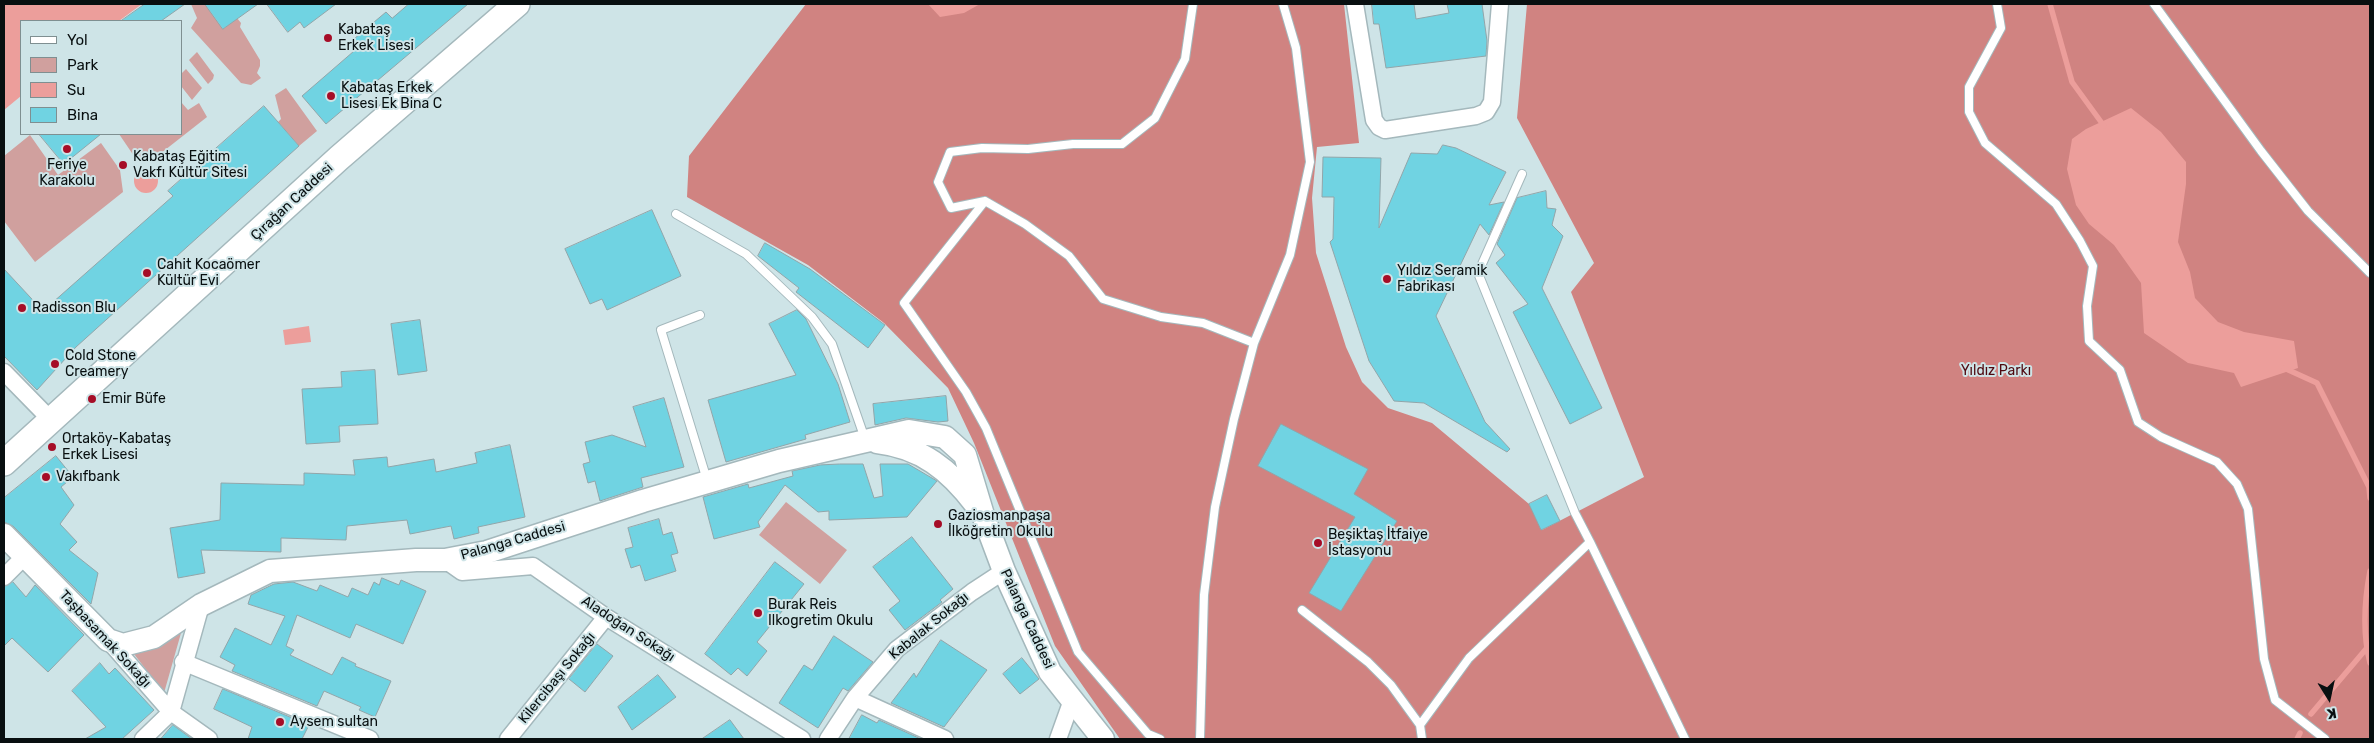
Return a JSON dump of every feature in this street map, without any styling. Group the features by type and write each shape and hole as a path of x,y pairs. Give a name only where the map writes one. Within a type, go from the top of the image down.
{"main road":[{"name":"Çırağan Caddesi","path":"4,463 339,158 517,4"},
{"name":"Palanga Caddesi","path":"108,640 123,645 148,639 201,605 270,571 416,560 445,560 487,552 779,461 866,441 899,444 924,455 958,481 983,515 1004,571 1050,672 1102,739"},
{"name":"Taşbasamak Sokağı","path":"4,535 108,640"}],"street":[{"path":"1355,4 1374,120 1379,127 1385,130 1476,116 1486,112 1492,102 1500,4"},
{"path":"4,372 51,420"},
{"path":"4,577 25,556"},
{"name":"Aladoğan Sokağı","path":"445,560 462,572 533,566 606,617 802,739"},
{"name":"Kabalak Sokağı","path":"828,739 854,698 897,649 972,592 1004,571"},
{"path":"143,739 171,712 183,662 201,605"},
{"name":"Kilercibaşı Sokağı","path":"508,739 606,617"},
{"name":"Taşbasamak Sokağı","path":"108,640 171,712 210,739"},
{"path":"183,662 370,739"},
{"path":"854,698 946,739"},
{"path":"1058,739 1072,700"}],"lane":[{"path":"1193,4 1185,59 1160,109 1155,118 1122,144 1074,144 1028,150 982,148 950,152 938,182 950,208 985,201 1025,224 1069,256 1103,299 1161,317 1203,323 1254,343"},
{"path":"1200,739 1204,595 1216,507 1234,419 1254,343 1290,255 1310,162 1296,48 1283,4"},
{"path":"1997,4 2001,28 1969,87 1970,112 1985,142 2056,204 2080,241 2093,266 2087,306 2089,341 2120,370 2138,422 2161,437 2217,462 2237,484 2248,509 2264,659 2275,700 2324,739"},
{"path":"2154,4 2261,151 2308,211 2370,273"},
{"path":"1522,174 1478,273 1575,513 1685,739"},
{"path":"985,201 904,303 966,392 986,428 1078,652 1148,734 1160,739"},
{"path":"676,214 746,254 812,317 832,344 866,441"},
{"path":"700,315 661,330 708,482"},
{"path":"1420,725 1469,658 1590,542"},
{"path":"1302,610 1368,662 1391,685 1420,725 1422,739"}],"green space":[{"path":"191,4 205,4 223,29 237,18 241,23 240,27 260,60 257,73 261,78 251,85 241,83 191,28 197,18"},
{"name":"Yıldız Parkı","path":"806,4 1344,4 1359,143 1317,147 1312,198 1316,253 1346,347 1362,382 1388,408 1432,423 1529,504 1542,530 1644,477 1571,292 1594,263 1517,118 1527,4 2370,4 2370,739 1120,739 1055,646 974,443 948,388 884,323 808,265 687,197 689,156"},
{"path":"197,52 214,75 208,84 189,60"},
{"path":"186,69 202,88 192,100 182,87 182,73"},
{"path":"286,88 317,131 299,146 278,122 281,119 275,95"},
{"path":"182,103 188,110 199,103 207,117 151,161 136,159 120,135 182,135"},
{"path":"30,135 58,175 101,143 120,170 123,192 35,262 4,221 4,156"},
{"path":"786,502 847,550 820,584 759,535"},
{"path":"183,626 164,693 134,654 157,645"}],"water":[{"path":"4,4 142,4 120,20 20,20 20,97 4,110"},
{"path":"928,4 980,4 964,13 940,17"},
{"path":"2131,108 2161,132 2186,162 2186,184 2178,242 2190,272 2195,298 2218,322 2244,332 2294,341 2298,368 2241,387 2234,373 2188,363 2144,333 2141,283 2114,245 2089,224 2076,205 2067,169 2072,139 2086,129"},
{"path":"146,169 155,172 158,181 155,190 146,193 137,190 134,181 137,172"},
{"path":"309,326 311,342 285,345 283,330"}],"building":[{"path":"145,4 185,4 162,20 122,20"},
{"path":"205,4 258,4 223,29"},
{"path":"267,4 336,4 304,28 300,22 288,32"},
{"path":"409,4 468,4 326,124 302,96 354,51 348,44 386,12 392,18"},
{"path":"1372,4 1414,4 1416,19 1449,13 1447,4 1482,4 1487,41 1486,56 1386,68 1379,24 1374,24"},
{"path":"264,106 299,146 76,347 37,390 4,356 4,269 43,311 173,196 168,191"},
{"name":"Feriye Karakolu","path":"40,135 100,135 64,164"},
{"path":"1443,145 1456,148 1506,172 1489,205 1504,202 1489,235 1480,224 1436,316 1485,422 1510,449 1507,452 1424,403 1394,401 1369,361 1330,242 1333,239 1334,197 1322,197 1323,157 1381,158 1379,228 1411,153 1437,154"},
{"path":"1546,191 1547,208 1556,209 1552,225 1563,236 1542,288 1602,408 1570,424 1513,312 1528,304 1496,263 1505,255 1497,244 1517,198"},
{"path":"652,210 681,276 607,310 602,299 590,304 565,249"},
{"path":"765,243 810,269 885,325 868,348 796,292 799,288 758,256"},
{"path":"797,310 806,319 838,384 850,422 805,435 806,439 726,462 708,400 796,375 769,324"},
{"path":"420,320 427,371 398,375 391,324"},
{"path":"375,370 378,424 339,426 340,442 306,444 302,389 342,387 341,372"},
{"path":"946,396 948,421 938,422 906,418 875,425 873,404"},
{"path":"664,398 684,467 641,478 643,487 600,501 595,481 588,483 583,464 590,462 585,442 612,435 646,447 633,407"},
{"path":"1281,424 1368,469 1354,494 1397,521 1341,611 1309,593 1355,517 1258,466"},
{"path":"510,445 525,517 478,527 479,533 454,539 451,526 410,534 407,520 347,526 346,540 281,538 281,552 201,550 205,573 178,578 170,528 220,520 221,483 304,485 304,473 355,475 353,460 387,457 388,467 434,459 436,472 477,463 475,453"},
{"path":"56,456 73,477 61,487 74,505 60,524 77,542 69,550 98,573 91,604 13,526 4,522 4,498"},
{"path":"863,464 874,498 883,496 880,464 908,464 937,481 907,517 829,520 829,511 818,512 785,485 758,522 760,527 714,539 703,497 748,484 749,488 793,476 792,471 820,465"},
{"path":"1547,495 1560,521 1541,530 1529,504"},
{"path":"659,519 663,535 672,532 678,553 671,555 676,571 645,581 640,565 631,568 625,549 633,547 628,528"},
{"path":"912,537 953,589 940,600 942,602 905,630 889,610 900,601 873,567"},
{"name":"Burak Reis Ilkogretim Okulu","path":"775,562 804,584 757,642 767,651 747,676 738,668 731,675 705,654"},
{"path":"382,578 399,585 401,580 426,591 403,644 356,624 350,638 297,615 286,646 294,650 290,655 332,675 342,657 356,664 355,666 391,681 375,717 359,710 361,707 324,691 317,706 232,671 235,665 220,657 235,628 271,645 285,616 248,604 251,595 274,584 293,582 317,591 320,585 348,597 352,588 368,595 374,582 379,585"},
{"path":"13,582 26,597 35,585 84,635 48,672 12,638 4,646 4,587"},
{"path":"834,636 873,662 848,691 843,688 818,728 779,703 804,665 812,670"},
{"path":"941,640 987,670 944,727 891,703 914,673 916,677"},
{"path":"597,644 613,656 585,692 569,679"},
{"path":"1022,658 1039,679 1020,694 1003,674"},
{"path":"100,663 109,674 115,668 154,710 122,739 85,739 106,727 72,691"},
{"path":"658,675 676,697 632,730 618,707"},
{"path":"223,689 309,725 302,739 248,739 252,727 214,709"},
{"path":"862,715 877,723 879,720 921,739 849,739"},
{"path":"730,720 744,739 702,739"},
{"path":"173,725 192,739 161,739"}],"waterway":[{"path":"2050,4 2072,82 2104,126"},
{"path":"2284,368 2317,383 2369,487 2370,498"},
{"path":"2370,571 2365,617 2367,651 2370,663"},
{"path":"2311,714 2366,649"},
{"path":"2297,739 2300,733"}],"place":[{"name":"Kabataş Erkek Lisesi","path":"328,38"},
{"name":"Kabataş Erkek Lisesi Ek Bina C","path":"331,96"},
{"name":"Feriye Karakolu","path":"67,149"},
{"name":"Kabataş Eğitim Vakfı Kültür Sitesi","path":"123,165"},
{"name":"Cahit Kocaömer Kültür Evi","path":"147,273"},
{"name":"Yıldız Seramik Fabrikası","path":"1387,279"},
{"name":"Radisson Blu","path":"22,308"},
{"name":"Cold Stone Creamery","path":"55,364"},
{"name":"Emir Büfe","path":"92,399"},
{"name":"Ortaköy-Kabataş Erkek Lisesi","path":"52,447"},
{"name":"Vakıfbank","path":"46,477"},
{"name":"Gaziosmanpaşa İlköğretim Okulu","path":"938,524"},
{"name":"Beşiktaş İtfaiye İstasyonu","path":"1318,543"},
{"name":"Burak Reis Ilkogretim Okulu","path":"758,613"},
{"name":"Aysem sultan","path":"280,722"}]}
